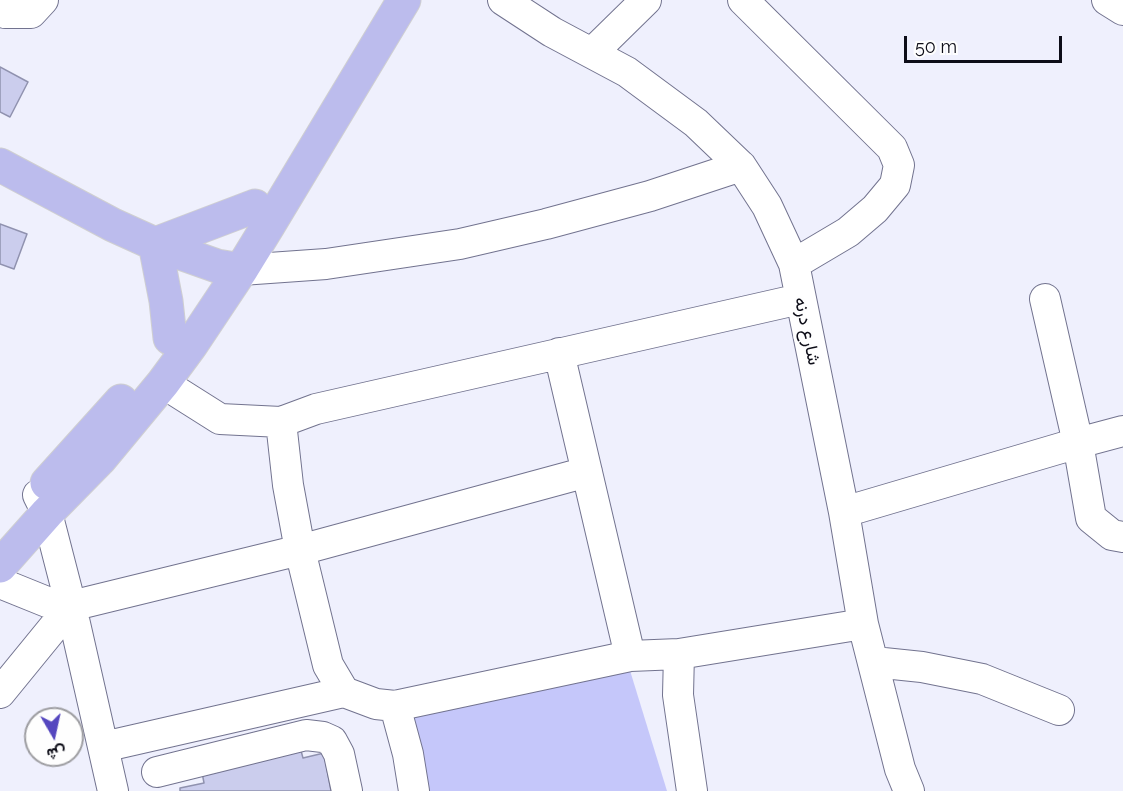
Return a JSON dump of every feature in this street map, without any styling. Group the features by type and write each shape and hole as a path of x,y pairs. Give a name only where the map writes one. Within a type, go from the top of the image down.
{"main road":[{"path":"0,536 100,459 163,383 191,345 229,268 255,206 382,0"},
{"path":"0,566 42,504 170,338 229,268 404,0"},
{"path":"0,165 113,225 155,244 229,268"},
{"path":"155,244 255,206"},
{"path":"155,244 166,301 170,338"}],"street":[{"path":"0,11 31,14 43,0"},
{"name":"شارع درنه","path":"503,0 552,32 627,72 696,123 741,166 768,206 794,264 844,512 863,624 900,769 909,791"},
{"path":"592,53 646,0"},
{"path":"743,0 892,148 899,165 895,184 875,209 848,232 794,264"},
{"path":"1107,0 1123,10"},
{"path":"229,268 326,264 460,244 650,196 741,166"},
{"path":"163,383 220,419 281,422 316,409 800,299"},
{"path":"1045,299 1078,443 1091,518 1112,536 1123,537"},
{"path":"559,353 630,656"},
{"path":"281,422 288,485 300,550 328,665 344,692"},
{"path":"844,512 1123,431"},
{"path":"0,583 47,602 71,606 300,550 587,472"},
{"path":"42,504 71,606 113,791"},
{"path":"0,693 71,606"},
{"path":"103,747 344,692 376,704 394,706 630,656 679,654 863,624"},
{"path":"679,654 678,695 692,791"},
{"path":"874,662 922,667 982,679 1059,710"},
{"path":"394,706 408,754 414,791"},
{"path":"157,772 306,735 323,737 332,741 339,754 347,791"}],"shaded area":[{"path":"628,664 667,791 423,791 403,711"}],"building":[{"path":"0,67 28,82 10,117 0,112"},
{"path":"0,224 27,234 14,269 0,264"},
{"path":"300,747 303,758 324,753 331,791 180,791 180,788 204,783 201,767"}]}
